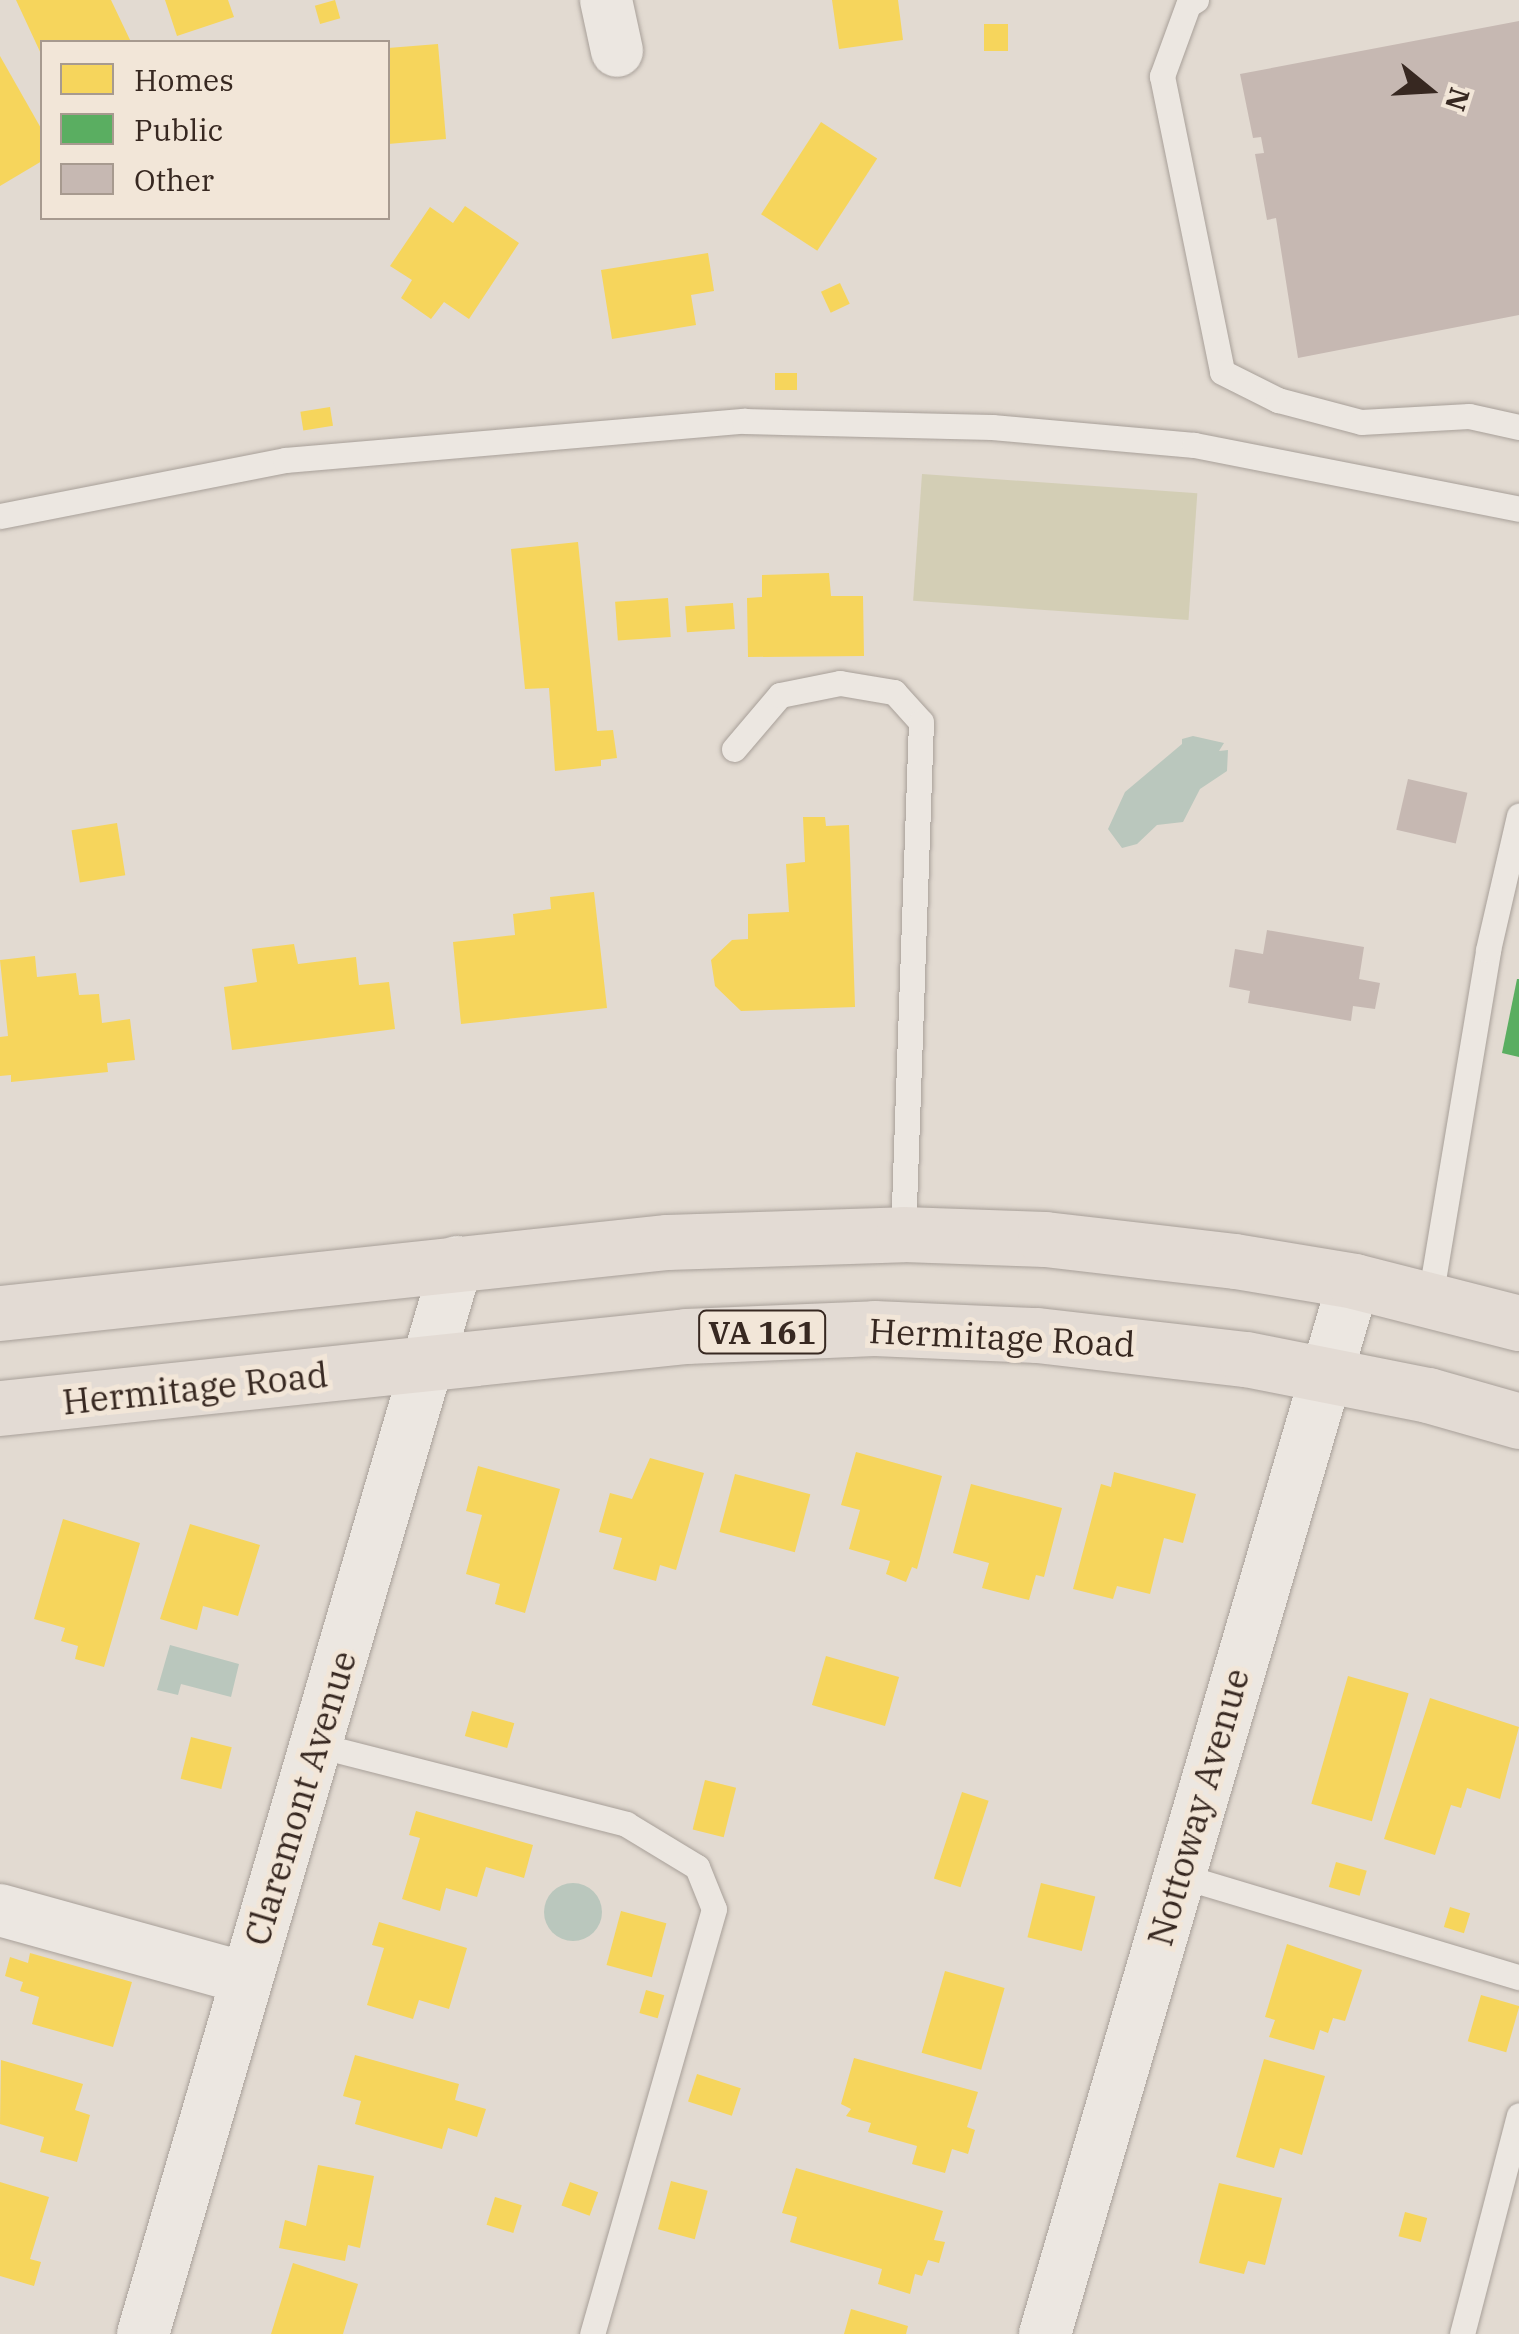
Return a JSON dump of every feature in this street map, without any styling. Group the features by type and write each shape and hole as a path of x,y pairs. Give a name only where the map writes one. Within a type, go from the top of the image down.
{"main road":[{"path":"0,1313 457,1262 705,1240 903,1234 1140,1248 1354,1281 1519,1323"},
{"name":"Hermitage Road","path":"0,1408 686,1336 874,1328 965,1330 1119,1342 1326,1374 1519,1421"}],"street":[{"path":"606,0 617,51"},
{"name":"Claremont Avenue","path":"143,2334 457,1262"},
{"name":"Nottoway Avenue","path":"1057,2332 1178,1875 1354,1281"},
{"path":"0,1910 246,1978"}],"lane":[{"path":"1196,0 1188,5 1162,76 1222,372 1278,400 1361,422 1469,416 1519,426"},
{"path":"0,516 285,460 744,421 992,427 1194,445 1519,509"},
{"path":"734,749 780,695 840,684 894,692 921,722 903,1234"},
{"path":"1430,1298 1488,950 1519,816"},
{"path":"318,1746 626,1824 697,1867 714,1910 592,2334"},
{"path":"1178,1875 1519,1977"},
{"path":"1462,2334 1519,2114"}],"shaded area":[{"path":"922,474 1197,493 1188,620 913,601"},
{"path":"1193,736 1224,743 1219,751 1228,750 1227,771 1200,789 1183,822 1157,825 1137,844 1122,848 1108,829 1125,792 1182,744 1182,739"},
{"path":"170,1645 239,1664 231,1697 181,1684 178,1695 157,1690"},
{"path":"573,1883 594,1891 602,1912 594,1933 573,1941 552,1933 544,1912 552,1891"}],"building: Homes":[{"path":"16,0 111,0 130,40 40,40 40,52"},
{"path":"165,0 228,0 234,17 177,36"},
{"path":"335,0 340,18 320,24 315,6"},
{"path":"832,0 898,0 903,40 839,49"},
{"path":"984,24 1008,24 1008,51 984,51"},
{"path":"438,44 446,139 390,144 390,48"},
{"path":"0,56 40,126 40,162 0,186"},
{"path":"821,122 877,158 817,251 761,214"},
{"path":"465,206 519,243 469,319 444,302 431,319 401,298 412,280 390,266 430,207 453,223"},
{"path":"708,253 714,291 691,295 696,325 612,339 601,270"},
{"path":"840,283 850,304 831,313 821,292"},
{"path":"775,373 797,373 797,390 775,390"},
{"path":"330,407 333,426 303,430 300,412"},
{"path":"578,542 597,731 613,730 617,758 601,760 601,766 555,771 549,688 525,689 511,549"},
{"path":"829,573 831,596 863,596 864,656 748,657 747,598 762,597 762,575"},
{"path":"668,598 671,637 618,641 615,602"},
{"path":"733,603 735,629 687,632 685,606"},
{"path":"803,817 825,817 826,826 849,825 855,1007 741,1011 715,986 711,960 732,940 748,939 748,914 789,912 786,864 805,862"},
{"path":"117,823 125,875 80,883 72,830"},
{"path":"594,892 607,1008 461,1024 453,942 515,935 513,914 551,909 550,897"},
{"path":"294,944 298,964 356,957 359,985 389,982 395,1029 232,1050 224,987 257,982 252,949"},
{"path":"35,956 37,977 76,973 79,995 99,994 102,1023 130,1019 135,1060 107,1063 108,1072 11,1082 11,1075 0,1076 0,1037 8,1036 0,960"},
{"path":"856,1452 942,1476 917,1569 912,1567 906,1582 886,1574 890,1561 849,1549 860,1510 841,1505"},
{"path":"650,1458 704,1473 676,1570 660,1565 656,1581 613,1569 622,1538 599,1532 610,1493 632,1499"},
{"path":"478,1466 560,1489 525,1613 495,1604 500,1584 466,1574 482,1515 466,1511"},
{"path":"1114,1472 1196,1494 1183,1543 1164,1538 1150,1594 1117,1586 1113,1599 1073,1589 1101,1484 1111,1487"},
{"path":"735,1474 810,1494 795,1552 719,1532"},
{"path":"971,1484 1062,1508 1044,1577 1036,1575 1029,1600 982,1588 989,1563 953,1553"},
{"path":"63,1519 140,1543 104,1667 75,1659 78,1646 61,1641 65,1628 34,1619"},
{"path":"190,1524 260,1545 238,1616 203,1606 197,1630 160,1619"},
{"path":"826,1656 899,1677 885,1726 812,1705"},
{"path":"1348,1676 1409,1693 1372,1821 1311,1804"},
{"path":"1430,1698 1519,1727 1500,1799 1467,1788 1461,1808 1451,1805 1435,1855 1384,1839"},
{"path":"472,1711 514,1723 507,1748 465,1736"},
{"path":"191,1737 232,1747 221,1789 181,1779"},
{"path":"705,1780 736,1788 724,1837 693,1829"},
{"path":"962,1792 989,1801 961,1887 934,1879"},
{"path":"416,1811 533,1845 524,1878 486,1867 477,1897 446,1888 440,1911 402,1899 420,1838 409,1835"},
{"path":"1336,1862 1367,1871 1360,1896 1329,1887"},
{"path":"1041,1883 1095,1897 1082,1951 1027,1937"},
{"path":"1450,1907 1470,1913 1464,1933 1444,1927"},
{"path":"621,1911 666,1923 652,1977 607,1965"},
{"path":"379,1922 467,1948 449,2009 419,2000 413,2019 367,2005 384,1948 372,1945"},
{"path":"1287,1944 1362,1970 1345,2021 1333,2018 1328,2033 1320,2030 1314,2050 1269,2037 1275,2020 1265,2017"},
{"path":"30,1953 132,1982 113,2047 32,2024 39,1997 20,1991 23,1982 5,1976 10,1957 28,1963"},
{"path":"945,1971 1005,1988 981,2070 922,2053"},
{"path":"646,1990 664,1995 658,2018 639,2013"},
{"path":"1481,1995 1519,2006 1506,2052 1468,2041"},
{"path":"355,2055 459,2084 455,2100 486,2109 477,2137 448,2128 442,2149 355,2124 361,2101 343,2096"},
{"path":"854,2058 978,2092 967,2127 975,2130 968,2154 952,2149 945,2173 912,2164 917,2146 868,2132 871,2123 846,2116 851,2109 841,2104"},
{"path":"1264,2059 1325,2076 1302,2155 1280,2148 1274,2168 1236,2157"},
{"path":"1,2060 83,2084 75,2110 90,2115 77,2162 40,2152 44,2137 0,2124"},
{"path":"697,2074 741,2088 732,2116 688,2102"},
{"path":"318,2165 374,2176 360,2248 348,2245 345,2261 279,2248 285,2220 306,2226"},
{"path":"796,2168 943,2211 934,2240 945,2242 939,2263 928,2260 922,2276 915,2274 910,2294 878,2284 882,2269 790,2242 797,2217 782,2213"},
{"path":"671,2181 708,2191 695,2239 658,2229"},
{"path":"0,2182 49,2197 30,2259 41,2262 34,2286 0,2276"},
{"path":"570,2182 598,2192 590,2216 561,2205"},
{"path":"1219,2183 1282,2198 1265,2265 1248,2261 1244,2274 1199,2263"},
{"path":"495,2197 522,2205 513,2233 487,2225"},
{"path":"1405,2212 1427,2218 1421,2242 1399,2236"},
{"path":"293,2263 358,2284 343,2334 271,2334"},
{"path":"851,2309 908,2326 906,2334 844,2334"}],"building: Public":[{"path":"1519,979 1519,1057 1502,1053"}],"building: Other":[{"path":"1519,21 1519,315 1298,358 1276,218 1267,220 1255,154 1264,153 1261,137 1253,138 1240,74"},
{"path":"1408,779 1467,793 1456,843 1396,830"},
{"path":"1267,930 1364,947 1359,979 1380,983 1375,1009 1353,1006 1351,1021 1248,1003 1250,991 1229,987 1235,949 1263,954"}]}
